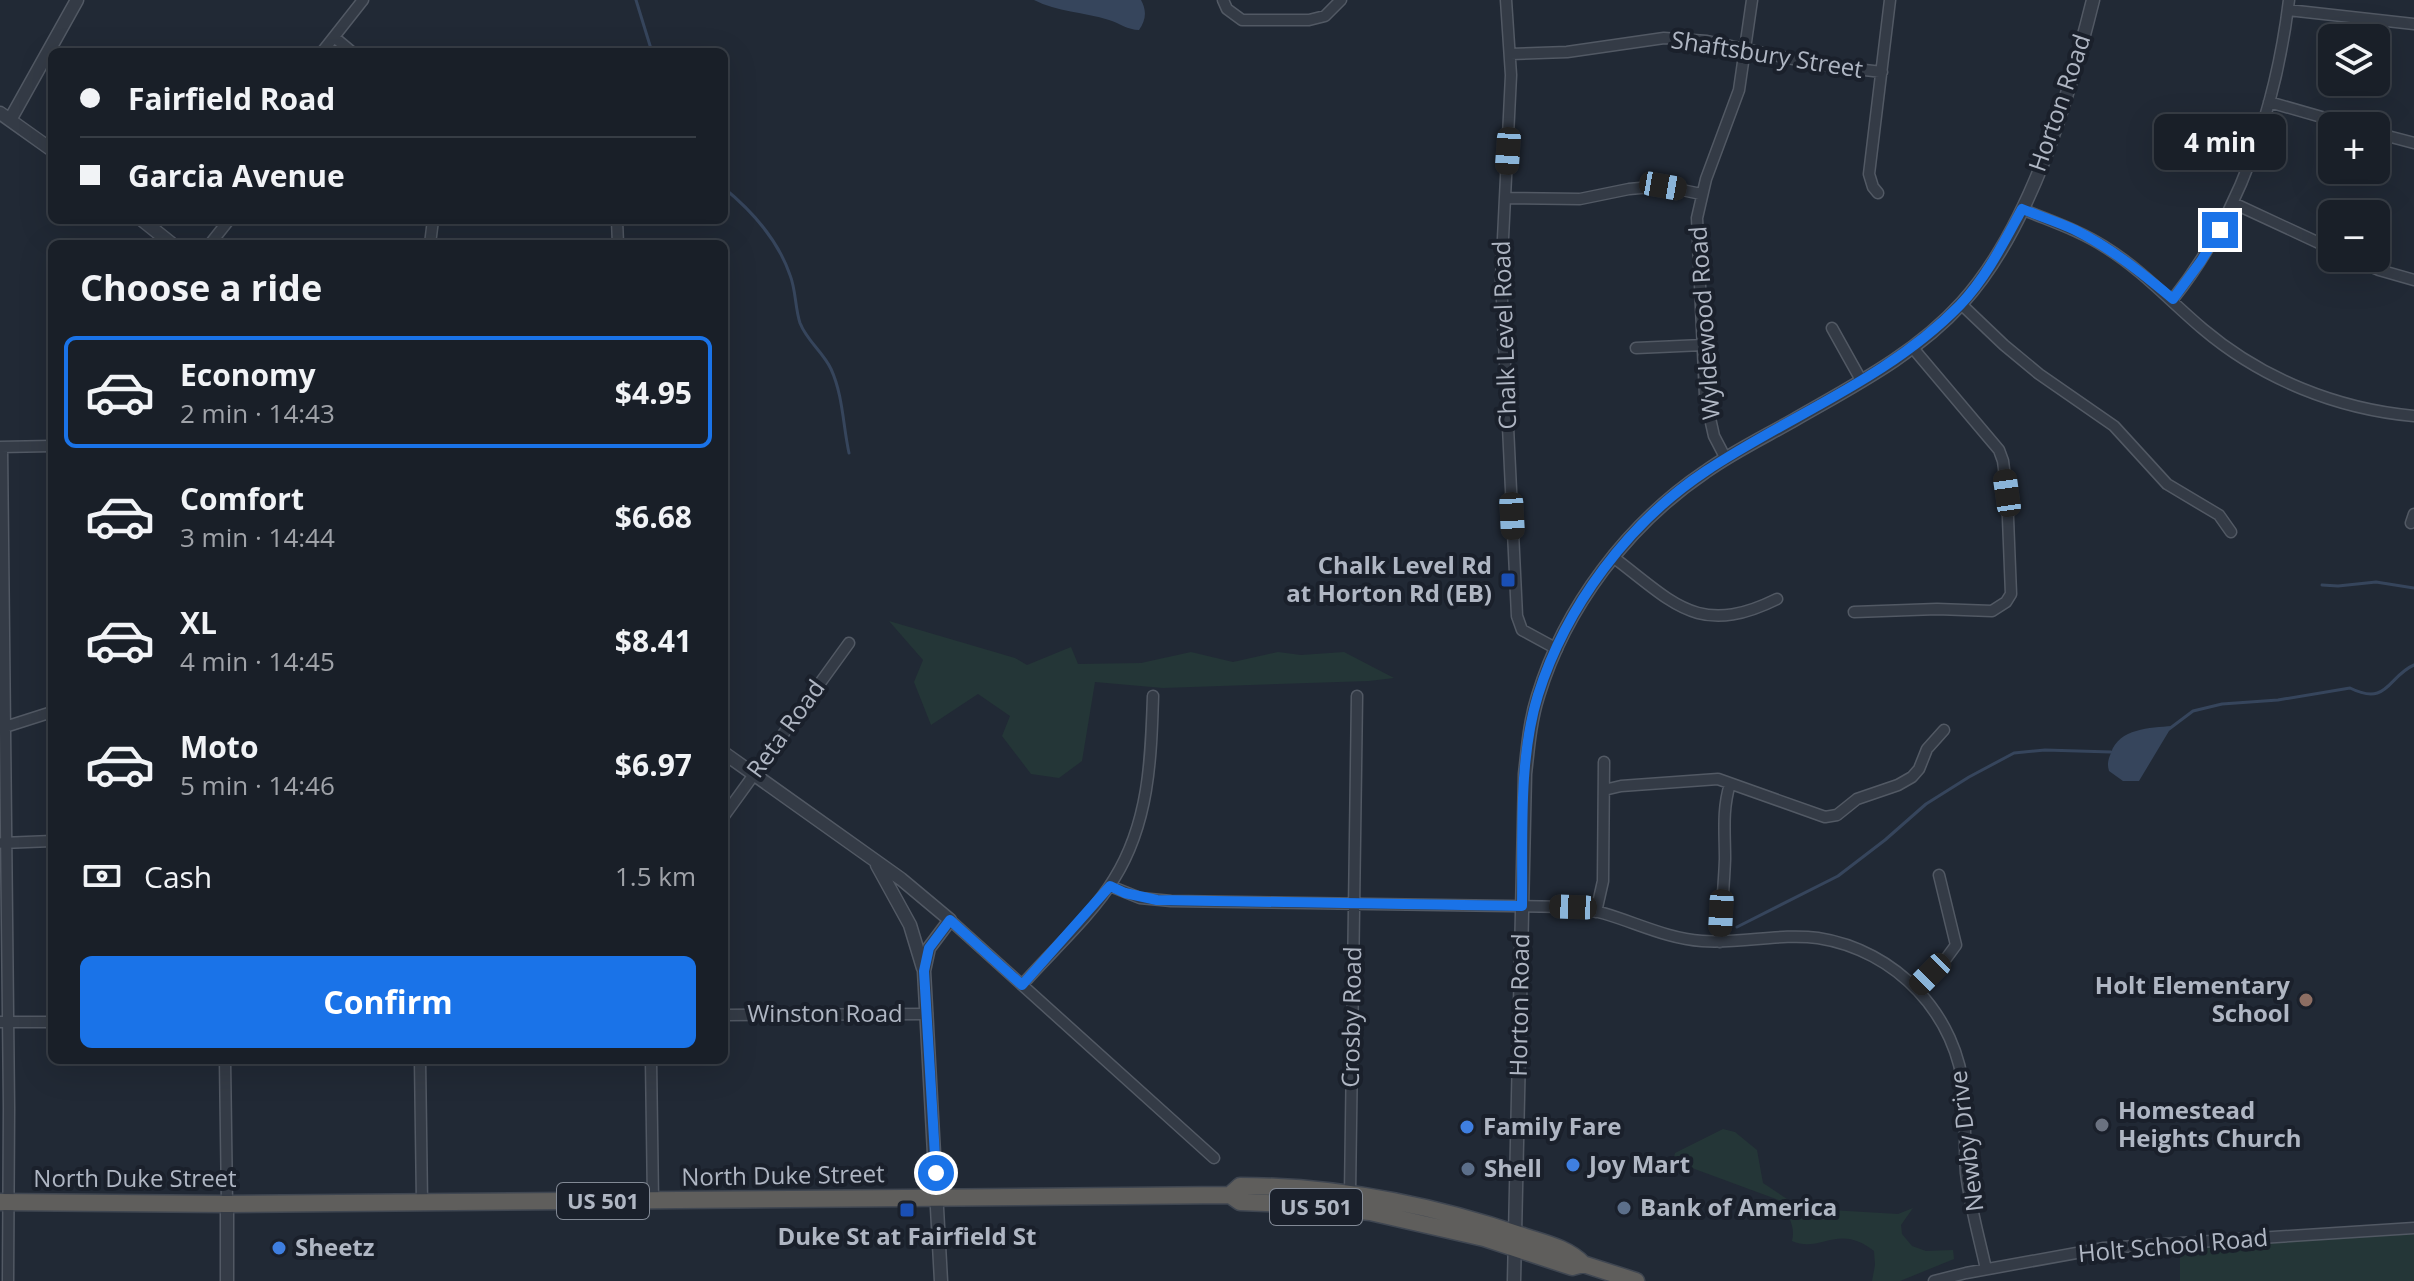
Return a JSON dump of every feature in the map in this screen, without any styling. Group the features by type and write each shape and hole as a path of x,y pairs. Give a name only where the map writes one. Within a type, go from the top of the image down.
{"highway":[{"name":"North Duke Street","path":"1230,1195 1240,1186 1251,1186 1396,1201 1516,1240 1574,1254 1583,1264 1636,1281"},
{"name":"North Duke Street","path":"4,1202 422,1203 1230,1195 1240,1202 1370,1212 1516,1240"}],"street":[{"path":"48,147 5,116 77,0"},
{"path":"325,48 363,0"},
{"path":"1223,0 1227,9 1242,20 1309,20 1325,16 1341,0"},
{"name":"Chalk Level Road","path":"1506,0 1510,54 1509,136 1501,279 1517,616 1522,630 1557,649"},
{"name":"Wyldewood Road","path":"1726,459 1714,436 1705,396 1697,218 1701,194 1735,104 1752,0"},
{"path":"1878,193 1869,174 1890,0"},
{"name":"Horton Road","path":"1514,1281 1528,746 1538,697 1557,649 1582,603 1613,557 1656,510 1726,459 1912,347 1961,304 1990,265 2022,209 2058,118 2093,0"},
{"path":"2173,299 2201,261 2233,203 2269,102 2289,5 2414,24"},
{"path":"334,37 347,48"},
{"name":"Shaftsbury Street","path":"1510,54 1567,52 1664,38 1707,41 1821,65 1882,72"},
{"path":"2269,102 2318,116"},
{"path":"2390,137 2414,143"},
{"path":"1505,198 1580,199 1663,186 1701,194"},
{"path":"2233,203 2318,242"},
{"path":"2022,209 2104,246 2173,299 2215,339 2281,380 2350,405 2414,416"},
{"path":"147,224 167,240"},
{"path":"213,240 226,224"},
{"path":"2386,272 2414,280"},
{"path":"1961,304 2039,374 2114,426 2167,484 2219,515 2231,532"},
{"path":"1832,328 1861,380"},
{"path":"1636,348 1703,345"},
{"path":"1854,612 1992,611 2004,604 2011,594 2007,493 1999,450 1912,347"},
{"path":"8,1281 4,1202 5,727 1,447 48,446"},
{"path":"1613,557 1677,606 1694,612 1741,614 1777,599"},
{"name":"Reta Road","path":"728,810 849,643"},
{"path":"1022,985 1110,886 1125,859 1148,790 1153,696"},
{"name":"Crosby Road","path":"1350,1194 1357,696"},
{"path":"5,727 48,713"},
{"path":"1604,790 1712,779 1831,817 1857,799 1912,777 1922,765 1927,749 1944,730"},
{"path":"728,756 873,858 950,920 1214,1158"},
{"path":"1596,912 1603,881 1604,762"},
{"path":"1720,942 1725,801 1730,784"},
{"path":"3,843 48,841"},
{"path":"873,858 910,925 924,971 941,1281"},
{"path":"1916,988 1956,945 1939,875"},
{"name":"Newby Drive","path":"1110,886 1125,893 1157,900 1573,907 1678,938 1720,942 1793,937 1838,942 1879,959 1916,988 1937,1013 1949,1037 1964,1093 1967,1177 1986,1269"},
{"path":"924,971 929,948 950,920"},
{"name":"Winston Road","path":"728,1015 927,1014"},
{"path":"4,1022 48,1022"},
{"path":"225,1064 227,1281"},
{"path":"420,1064 422,1203"},
{"path":"651,1064 653,1201"},
{"name":"Holt School Road","path":"1934,1281 1986,1269 2132,1245 2414,1228"}],"shaded area":[{"path":"889,621 1015,658 1027,665 1071,647 1078,664 1141,663 1191,652 1233,662 1278,652 1301,655 1344,652 1394,678 1163,688 1095,682 1082,761 1059,778 1031,774 1002,736 1010,716 978,694 931,725 914,682 923,660"},
{"path":"1723,1129 1735,1132 1757,1150 1763,1183 1793,1203 1814,1209 1898,1214 1913,1208 1901,1225 1902,1234 1912,1246 1926,1251 1953,1250 1954,1259 1900,1281 1872,1281 1874,1251 1861,1243 1850,1239 1812,1244 1792,1241 1792,1226 1784,1202 1673,1161 1675,1153"},
{"path":"2414,1231 2414,1281 2180,1281 2180,1247"}],"water":[{"path":"1034,0 1141,0 1145,15 1139,30 1135,30"},
{"path":"2172,726 2139,781 2123,781 2109,771 2110,755 2115,745 2128,734"}],"waterway":[{"path":"636,0 651,48"},
{"path":"728,192 763,227 785,262 800,323 828,363 835,379 849,453"},
{"path":"2322,585 2376,582 2414,588"},
{"path":"2169,729 2193,711 2222,704 2278,700 2350,688 2363,693 2380,692 2414,665"},
{"path":"1737,927 1838,876 1926,804 2014,753 2045,750 2111,752"}],"place":[{"name":"Chalk Level Rd at Horton Rd (EB)","path":"1508,580"},
{"name":"Holt Elementary School","path":"2306,1000"},
{"name":"Homestead Heights Church","path":"2102,1125"},
{"name":"Family Fare","path":"1467,1127"},
{"name":"Joy Mart","path":"1573,1165"},
{"name":"Shell","path":"1468,1169"},
{"name":"Bank of America","path":"1624,1208"},
{"name":"Duke St at Fairfield St","path":"907,1210"},
{"name":"Sheetz","path":"279,1248"}],"route":[{"path":"936,1173 924,971 929,948 950,920 1022,985 1110,886 1140,898 1157,900 1522,906 1525,774 1531,722 1538,697 1557,649 1582,603 1613,557 1656,510 1705,472 1908,351 1961,304 1990,265 2022,209 2104,246 2173,299 2220,230"}]}
